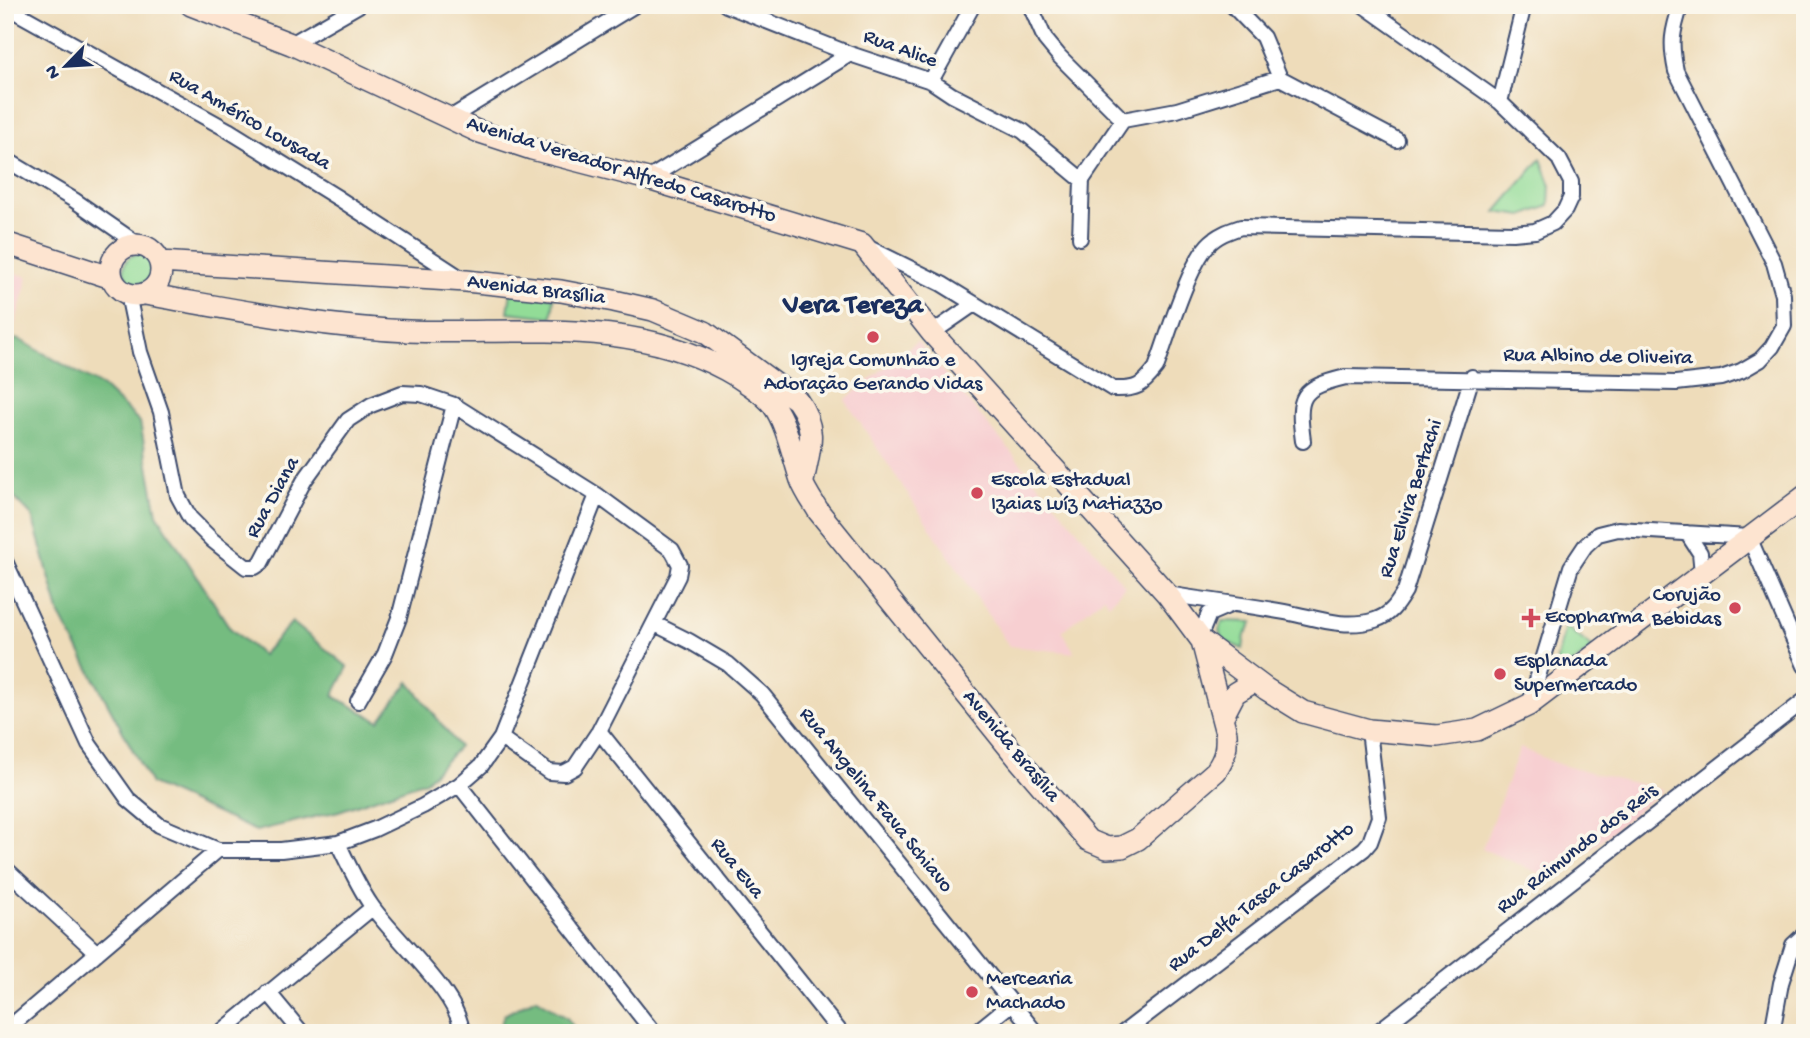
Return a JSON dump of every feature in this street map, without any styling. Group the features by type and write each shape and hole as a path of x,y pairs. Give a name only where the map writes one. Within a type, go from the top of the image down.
{"street":[{"name":"Avenida Vereador Alfredo Casarotto","path":"191,5 291,44 477,131 522,146 648,179 862,244 942,284 1113,389 1130,390 1144,383 1156,368 1196,263 1207,246 1222,234 1241,227 1513,233 1535,231 1553,223 1565,210 1571,197 1571,182 1559,159 1500,102 1363,5"},
{"path":"291,44 359,5"},
{"path":"450,118 635,5"},
{"name":"Rua Alice","path":"726,5 850,54 931,81 952,95 1023,131 1082,180"},
{"path":"931,81 973,5"},
{"path":"1030,5 1045,39 1123,120"},
{"path":"1232,5 1263,37 1280,78 1396,140"},
{"path":"1500,102 1524,5"},
{"name":"Rua Albino de Oliveira","path":"1303,441 1299,409 1305,395 1321,383 1346,377 1472,377 1676,383 1721,378 1760,360 1784,326 1783,295 1774,263 1676,71 1671,50 1671,33 1682,5"},
{"name":"Rua Américo Lousada","path":"5,6 228,130 466,281"},
{"path":"648,179 850,54"},
{"path":"1080,238 1082,180 1123,120 1177,110 1280,78"},
{"path":"5,159 156,254 160,262 160,278 157,284 136,294 121,290 112,278 111,270 116,254 131,245 139,245"},
{"path":"5,243 112,278"},
{"path":"862,244 933,333 1167,594 1202,641 1255,681 1304,712 1369,730 1437,736 1476,730 1529,705 1805,496"},
{"name":"Avenida Brasília","path":"160,262 466,281 561,291 653,310 705,332 777,396 802,483 819,512 1020,761 1088,840 1107,848 1122,847 1138,839 1216,771 1223,761 1227,748 1223,716 1202,641"},
{"name":"Avenida Brasília","path":"136,294 298,321 408,331 548,329 626,336 666,344 705,358 777,396"},
{"name":"Rua Diana","path":"136,294 140,352 161,412 178,496 190,518 246,567 261,563 304,481 348,420 371,405 402,393 421,394 454,405"},
{"path":"933,333 974,304"},
{"name":"Rua Elvira Bertachi","path":"1167,594 1355,624 1377,619 1395,608 1405,591 1472,377"},
{"path":"358,701 385,654 399,618 454,405 597,495 672,550 680,565 678,576 655,624 599,731 575,767 564,773 549,772 501,738"},
{"path":"6,563 89,744 128,799 159,825 218,850 281,850 338,842 376,829 459,785 481,766 501,738 597,495"},
{"path":"1529,705 1571,567 1585,546 1598,534 1618,529 1749,537"},
{"path":"1687,533 1700,553 1702,573"},
{"path":"1749,537 1805,666"},
{"path":"1202,641 1202,631 1209,614 1231,604"},
{"name":"Rua Angelina Fava Schiavo","path":"655,624 728,664 762,694 1036,1033"},
{"path":"1223,716 1235,693 1255,681"},
{"name":"Rua Raimundo dos Reis","path":"1376,1033 1805,700"},
{"name":"Rua Delfa Tasca Casarotto","path":"1123,1033 1370,842 1379,817 1369,730"},
{"name":"Rua Eva","path":"599,731 841,1033"},
{"path":"459,785 654,1033"},
{"path":"338,842 372,908 453,1004 462,1033"},
{"path":"7,1026 218,850"},
{"path":"5,868 97,953"},
{"path":"220,1033 372,908"},
{"path":"1772,1033 1781,983 1793,945 1805,934"},
{"path":"268,992 302,1033"},
{"path":"975,1033 1012,1003"}],"shaded area":[{"path":"5,270 28,277 13,332 5,331"},
{"name":"Escola Estadual Izaias Luíz Matiazzo","path":"917,341 1125,586 1109,604 1104,597 1062,631 1075,653 1009,646 845,400"},
{"path":"1520,748 1561,765 1663,790 1553,879 1482,849"}],"green space":[{"path":"1541,159 1550,183 1549,206 1523,216 1496,212"},
{"path":"139,254 149,259 154,269 149,279 139,284 129,279 124,269 129,259"},
{"path":"511,292 554,297 552,317 508,312"},
{"path":"5,338 20,340 103,387 140,422 157,514 230,628 262,655 292,622 348,667 333,696 379,721 409,682 459,747 426,781 339,811 256,831 151,784 60,615 32,516 5,488"},
{"path":"1223,621 1253,622 1245,635 1243,649 1222,640 1219,630"},
{"path":"1565,626 1593,648 1568,667 1556,664"},
{"path":"536,998 567,1018 578,1033 497,1033 504,1015"}],"place":[{"name":"Igreja Comunhão e Adoração Gerando Vidas","path":"873,337"},
{"name":"Escola Estadual Izaias Luíz Matiazzo","path":"977,493"},
{"name":"Corujão Bebidas","path":"1735,608"},
{"name":"Ecopharma","path":"1531,618"},
{"name":"Esplanada Supermercado","path":"1500,674"},
{"name":"Mercearia Machado","path":"972,992"}],"district":[{"name":"Vera Tereza","path":"853,306"}]}
